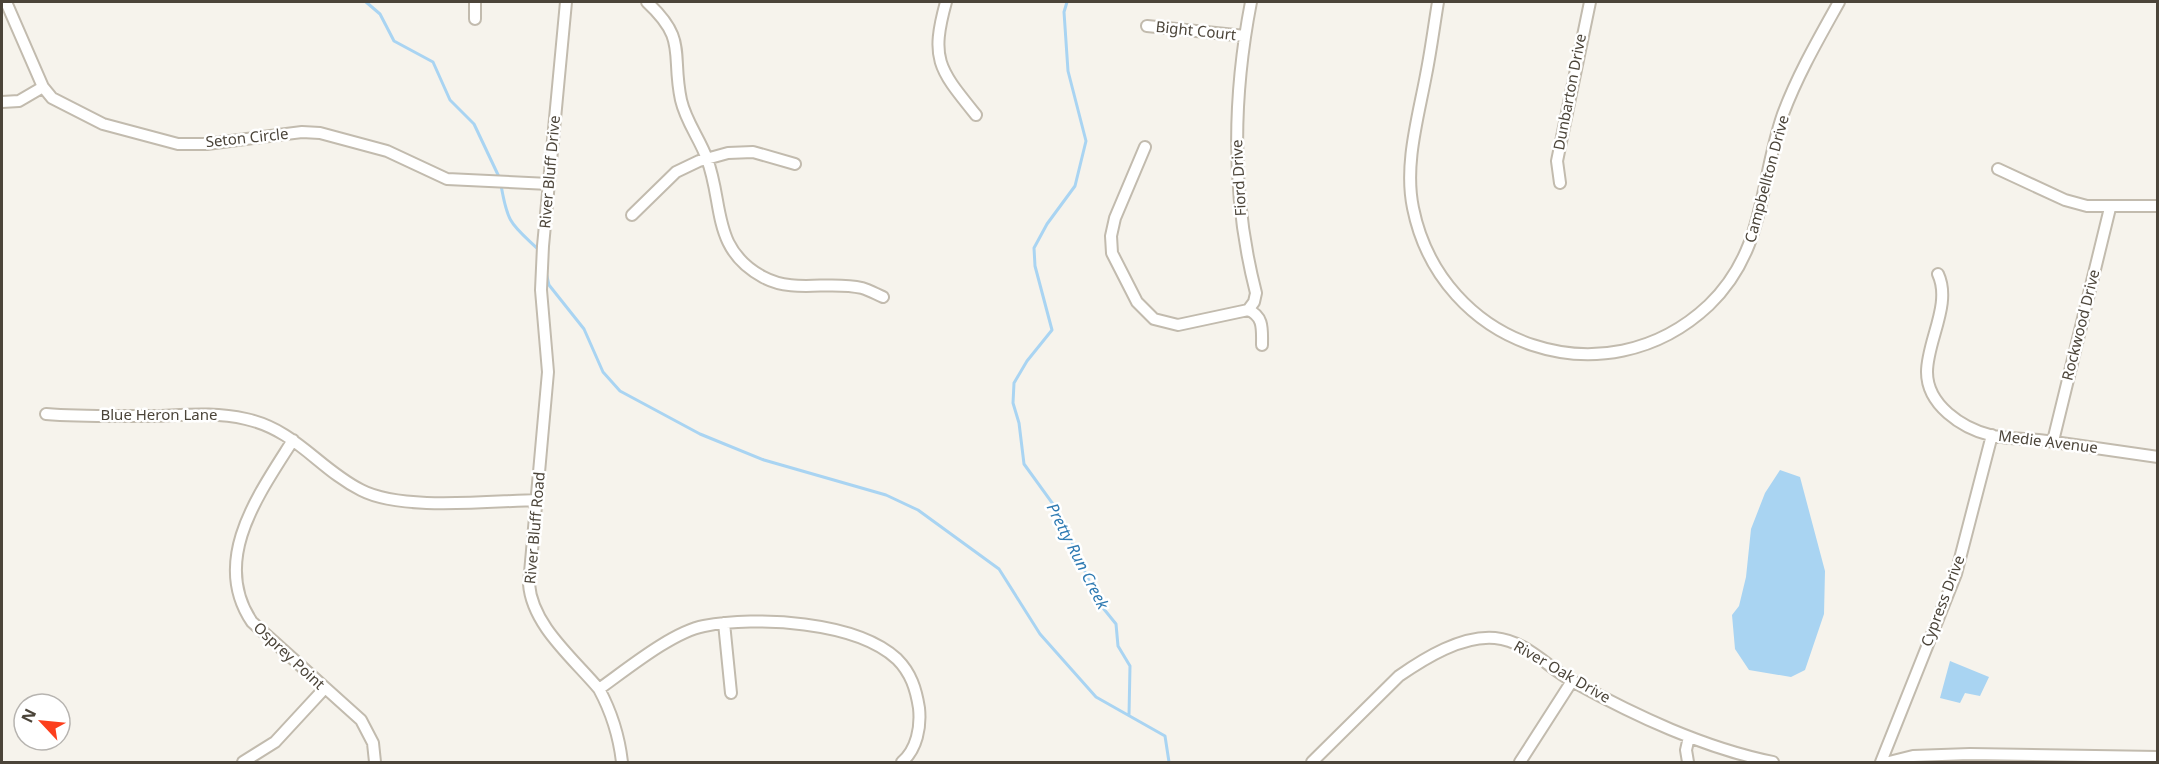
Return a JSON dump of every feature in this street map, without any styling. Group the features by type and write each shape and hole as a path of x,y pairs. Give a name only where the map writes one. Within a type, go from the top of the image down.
{"street":[{"name":"Seton Circle","path":"6,2 43,87 52,98 103,124 178,144 207,144 302,132 321,133 387,151 447,179 549,184"},
{"path":"475,2 475,19"},
{"name":"River Bluff Drive","path":"547,344 541,290 566,2"},
{"path":"647,2 664,18 673,34 678,51 684,111 707,159 721,231 733,250 754,272 781,284 851,286 882,297"},
{"path":"946,2 938,33 940,61 948,80 976,115"},
{"name":"Fiord Drive","path":"1248,310 1254,302 1256,293 1242,230 1236,171 1238,99 1251,2"},
{"name":"Campbellton Drive","path":"1438,2 1410,168 1413,210 1422,239 1446,284 1478,318 1505,334 1537,346 1560,352 1589,354 1627,350 1648,344 1689,320 1708,305 1732,279 1754,235 1773,146 1795,83 1839,2"},
{"name":"Dunbarton Drive","path":"1560,183 1557,161 1590,2"},
{"name":"Bight Court","path":"1147,26 1245,36"},
{"path":"2,102 20,101 43,87"},
{"path":"1145,147 1115,218 1111,236 1112,254 1137,302 1154,319 1178,325 1248,310 1256,314 1261,322 1262,345"},
{"path":"632,215 676,172 691,163 728,153 753,152 795,164"},
{"path":"1998,169 2076,204 2110,208 2157,206"},
{"name":"Rockwood Drive","path":"2053,441 2110,208"},
{"name":"Medie Avenue","path":"1938,274 1943,292 1929,349 1928,380 1936,398 1948,414 1992,435 2053,441 2157,457"},
{"name":"River Bluff Road","path":"547,344 547,394 529,584 531,602 544,626 599,689 616,728 622,762"},
{"name":"Blue Heron Lane","path":"46,414 154,416 215,413 259,422 293,440 352,486 390,500 416,503 537,500"},
{"name":"Cypress Drive","path":"1881,762 1956,574 1992,435"},
{"name":"Osprey Point","path":"293,440 239,539 235,559 235,576 243,609 252,622 324,689 355,713 366,727 373,743 375,762"},
{"path":"599,689 681,634 702,626 738,621 825,628 863,640 889,653 902,665 913,681 920,714 914,745 902,762"},
{"path":"724,623 731,693"},
{"name":"River Oak Drive","path":"1312,762 1399,676 1427,658 1473,640 1498,639 1515,643 1572,681 1689,737 1773,762"},
{"path":"1520,762 1572,681"},
{"path":"243,762 262,752 281,736 324,689"},
{"path":"1688,762 1686,750 1689,737"},
{"path":"1889,762 1913,756 1960,754 2157,757"}],"water":[{"path":"1780,470 1800,477 1825,571 1824,614 1805,670 1791,677 1749,670 1735,649 1732,615 1739,606 1746,577 1751,529 1765,493"},
{"path":"1950,661 1989,677 1980,696 1965,693 1960,703 1940,698"}],"waterway":[{"path":"366,2 380,14 394,41 433,62 450,100 474,124 500,179"},
{"name":"Pretty Run Creek","path":"1067,2 1064,12 1068,71 1086,141 1075,186 1047,224 1034,248 1035,266 1052,330 1027,361 1014,383 1013,403 1019,423 1024,464 1058,511 1099,603 1116,624 1118,646 1130,666 1129,715"},
{"path":"501,185 509,217 540,251"},
{"path":"546,272 549,285 584,329 603,372 620,391 700,434 764,460 886,495 918,510 999,569 1040,634 1096,697 1165,736 1169,762"}]}
